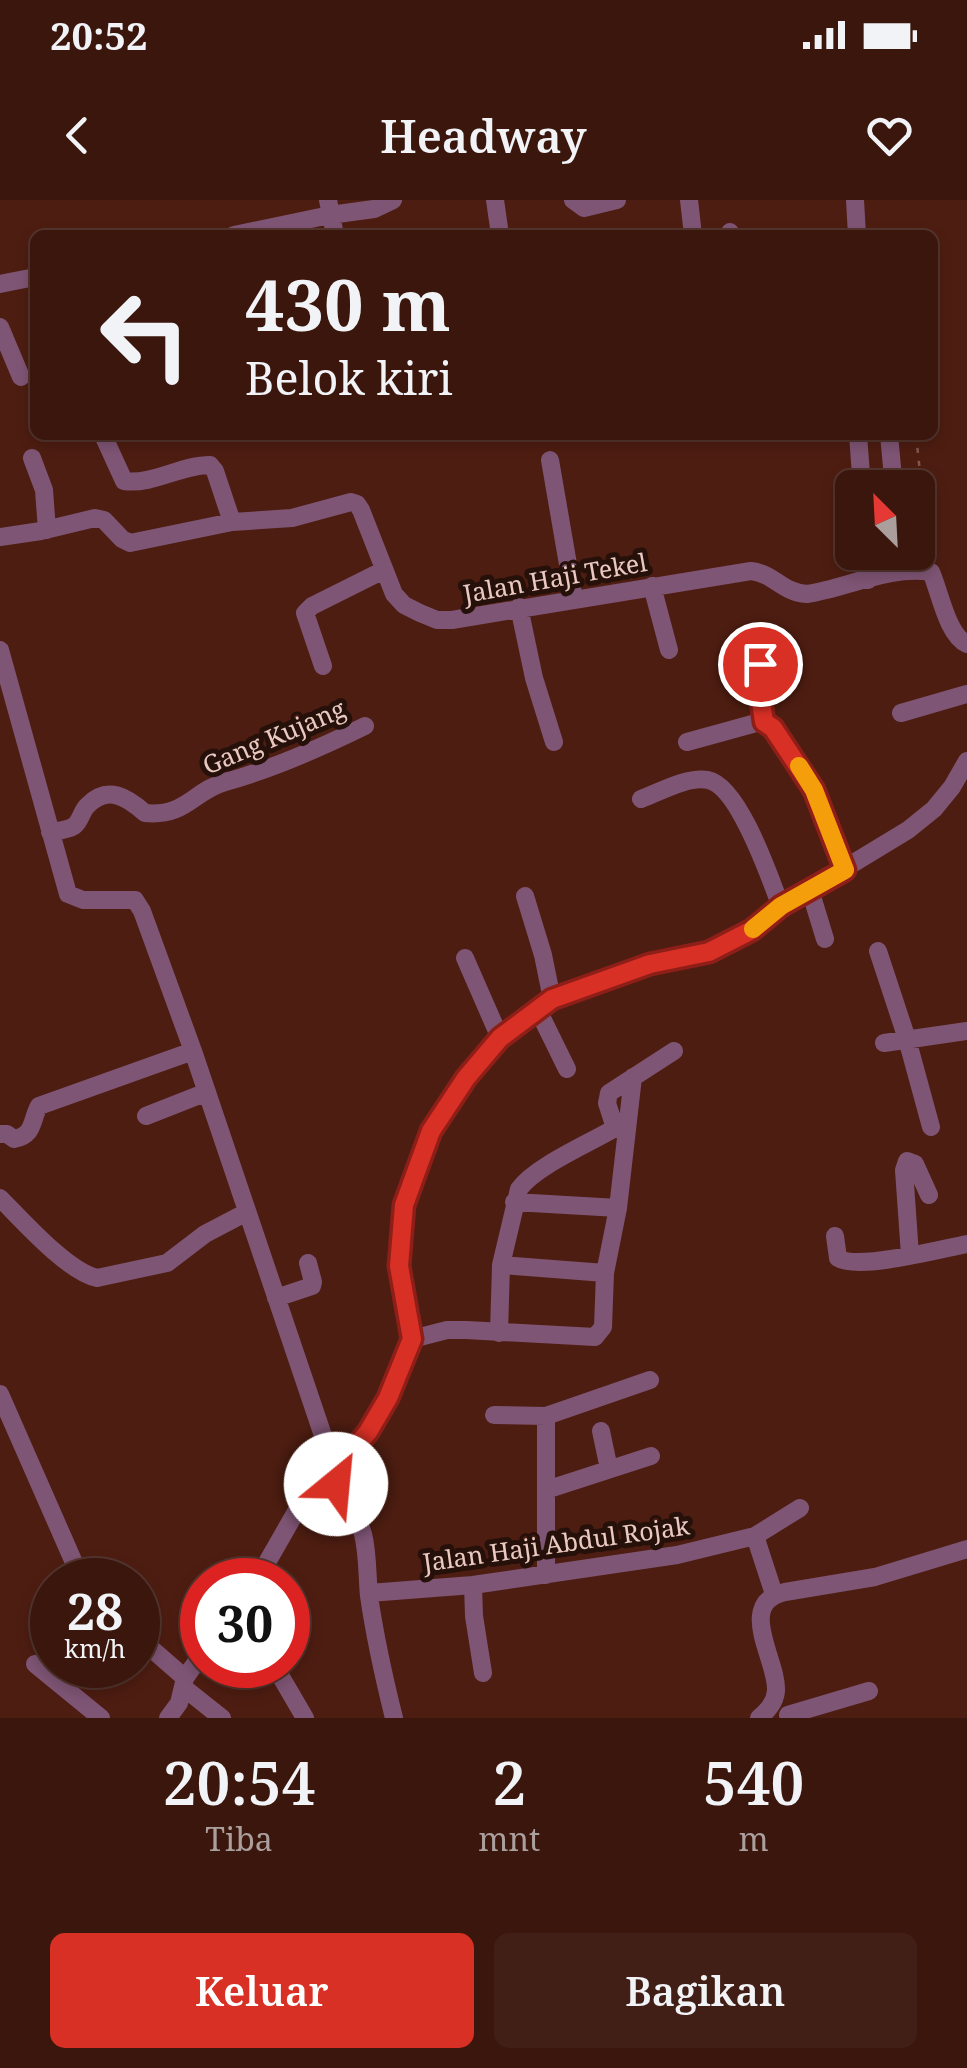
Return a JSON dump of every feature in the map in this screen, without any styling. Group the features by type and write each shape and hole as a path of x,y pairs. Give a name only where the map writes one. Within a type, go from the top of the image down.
{"street":[{"path":"251,230 329,207 374,209 392,200"},
{"path":"495,200 499,230"},
{"path":"573,200 584,208 617,200"},
{"path":"688,200 692,230"},
{"path":"855,200 857,230"},
{"path":"0,284 30,278"},
{"path":"0,327 21,378"},
{"path":"104,440 124,482 210,466 232,522"},
{"path":"858,440 861,470"},
{"path":"890,440 893,470"},
{"path":"32,458 44,490 46,530"},
{"path":"550,460 574,598"},
{"name":"Jalan Haji Tekel","path":"0,537 95,518 104,520 122,540 130,543 232,522 292,518 354,503 361,510 394,594 404,604 438,620 466,619 750,571 768,576 781,587 807,594 868,580 886,570"},
{"path":"323,666 304,614 312,606 384,570"},
{"path":"867,570 868,580"},
{"name":"Jalan Haji Tekel","path":"925,570 931,572"},
{"path":"931,572 952,630 960,642 967,644"},
{"path":"652,586 669,650"},
{"path":"520,607 534,678 554,742"},
{"path":"0,650 68,894 83,900 128,898 139,904 194,1051 340,1492 364,1537 369,1593 394,1718"},
{"path":"788,652 756,668 764,722 773,728 814,790 845,870"},
{"path":"901,713 967,694"},
{"path":"686,742 764,722"},
{"name":"Gang Kujang","path":"50,832 78,824 88,804 114,792 145,813 172,812 222,783 275,766 365,726"},
{"path":"269,1558 297,1510 368,1432 388,1398 412,1339 399,1266 404,1205 431,1131 466,1078 500,1038 545,1004 650,964 709,952 752,930 781,906 908,830 934,809 967,761"},
{"path":"640,799 691,781 706,779 718,784 741,812 781,906"},
{"path":"810,890 825,940"},
{"path":"525,896 543,954 545,1004 568,1069"},
{"path":"878,951 908,1039 931,1127"},
{"path":"465,958 500,1038"},
{"path":"884,1043 967,1030"},
{"path":"0,1134 22,1138 32,1128 40,1106 194,1051"},
{"path":"412,1339 446,1330 595,1337 602,1328 605,1273 618,1208 622,1126 633,1077 674,1051"},
{"path":"146,1116 207,1092"},
{"path":"500,1333 501,1265 518,1189 526,1180 622,1126"},
{"path":"910,1256 904,1170 907,1161 915,1164 930,1196"},
{"path":"0,1198 62,1258 87,1276 97,1278 167,1263 205,1234 247,1212"},
{"path":"514,1202 618,1208"},
{"path":"835,1236 838,1258 844,1263 910,1256 967,1244"},
{"path":"276,1298 312,1286 308,1263"},
{"path":"501,1265 605,1273"},
{"path":"494,1414 546,1416 650,1380"},
{"path":"0,1394 72,1558"},
{"path":"546,1416 546,1575"},
{"path":"601,1432 610,1470"},
{"path":"546,1490 652,1456"},
{"name":"Jalan Haji Abdul Rojak","path":"369,1593 473,1585 678,1555 755,1536 800,1508"},
{"path":"755,1536 774,1594"},
{"path":"869,1691 777,1714 776,1690 760,1622 762,1607 774,1594 875,1577 967,1549"},
{"path":"473,1585 483,1673"},
{"path":"160,1659 180,1678"},
{"path":"64,1688 101,1718"},
{"path":"168,1718 179,1704 183,1688"},
{"path":"190,1688 222,1718"},
{"path":"287,1688 305,1718"}],"path":[{"path":"917,440 931,572"}],"slow traffic":[{"path":"753,929 781,906 845,870 814,790 799,766"}],"route":[{"path":"336,1484 335,1471 368,1432 388,1398 412,1339 399,1266 404,1205 431,1131 466,1078 500,1038 552,999 650,964 709,952 752,930 781,906 845,870 814,790 773,728 764,722 756,668 760,664"}]}
